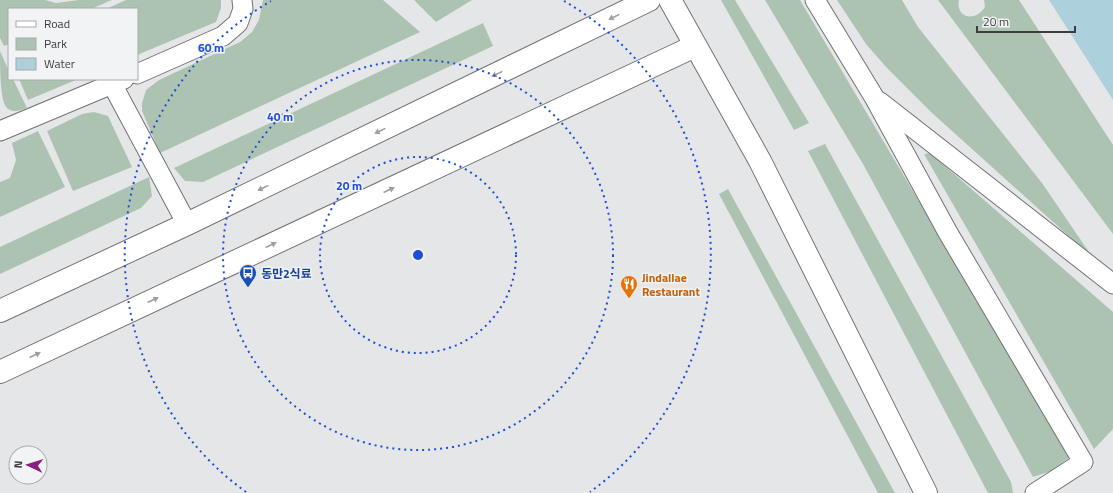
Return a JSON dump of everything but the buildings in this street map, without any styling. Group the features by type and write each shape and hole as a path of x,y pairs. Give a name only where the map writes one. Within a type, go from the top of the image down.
{"main road":[{"path":"0,311 188,224 649,0"},
{"path":"670,0 760,161 926,493"},
{"path":"0,372 696,46"}],"lane":[{"path":"138,74 224,36 238,23 243,9 242,0"},
{"path":"816,0 874,97 947,231 1083,462 1034,493"},
{"path":"0,131 118,82 188,224"},
{"path":"874,97 1113,284"}],"green space":[{"path":"0,0 45,0 56,3 79,0 112,0 93,8 8,8 8,44 4,46 0,38"},
{"path":"126,0 221,0 221,8 216,22 138,55 138,8 108,8"},
{"path":"263,0 383,0 420,32 160,153 142,111 142,103 146,90 159,80 240,42 252,32 259,20"},
{"path":"414,0 472,0 436,22"},
{"path":"721,0 735,0 809,123 794,130"},
{"path":"765,0 800,0 1070,457 1051,471 1033,477 863,164"},
{"path":"837,0 902,0 918,27 1042,183 1093,258 931,112 887,68 866,44"},
{"path":"938,0 959,0 960,10 963,14 966,16 971,16 981,12 985,7 984,0 1019,0 1113,145 1113,234"},
{"path":"483,23 493,46 203,182 185,181 174,168"},
{"path":"0,51 8,69 8,80 13,80 27,108 19,111 13,111 6,107 1,89"},
{"path":"19,80 76,80 28,100"},
{"path":"94,112 108,116 132,167 73,191 47,131 82,114"},
{"path":"38,131 65,187 0,217 0,182 10,178 16,160 12,143"},
{"path":"825,144 1011,482 1013,493 988,493 808,151"},
{"path":"930,153 1113,312 1113,429 1094,449 924,154"},
{"path":"149,177 152,196 141,208 0,274 0,247"},
{"path":"728,189 895,493 878,493 719,194"}],"water":[{"path":"1049,0 1113,0 1113,100"}],"place":[{"name":"동만2식료","path":"248,288"},
{"name":"Jindallae Restaurant","path":"629,299"}]}
